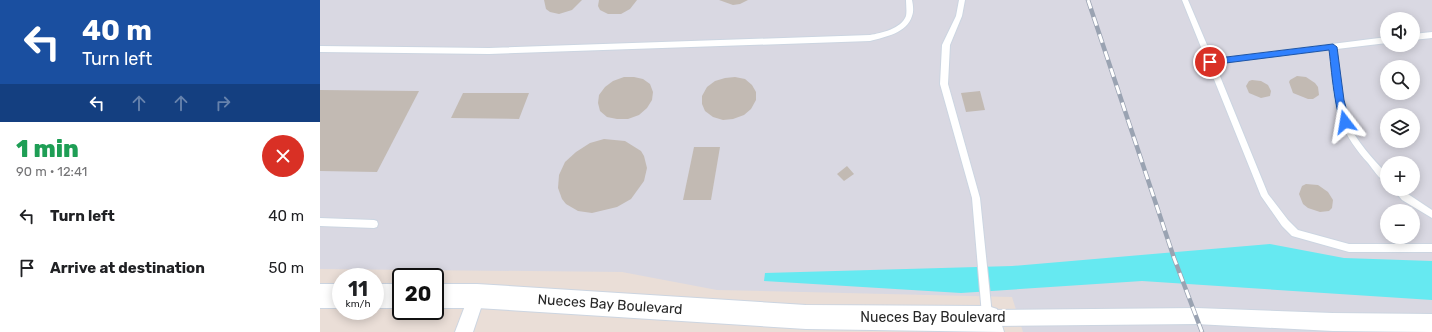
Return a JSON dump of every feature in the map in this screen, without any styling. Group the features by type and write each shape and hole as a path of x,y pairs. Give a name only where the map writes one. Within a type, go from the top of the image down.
{"street":[{"path":"320,296 332,296"},
{"name":"Nueces Bay Boulevard","path":"444,296 477,296 806,324 988,316 1196,316 1333,322 1432,323"},
{"path":"464,332 477,296"}],"lane":[{"path":"320,49 489,51 870,38 888,33 905,23 909,15 909,0"},
{"path":"962,0 959,16 946,45 944,84 976,198 988,316"},
{"path":"1185,0 1265,196 1285,223 1295,233 1349,248 1432,248"},
{"path":"1420,36 1432,35"},
{"path":"1210,62 1380,41"},
{"path":"1333,47 1340,100 1345,122 1358,143 1380,170"},
{"path":"1404,196 1432,214"},
{"path":"320,222 374,224"}],"shaded area":[{"path":"320,0 1432,0 1432,332 1023,332 1012,297 717,290 622,272 444,270 444,268 320,269"}],"water":[{"path":"1270,244 1344,258 1432,261 1432,300 1142,281 961,293 764,281 765,273 1012,266"}],"building":[{"path":"544,0 582,0 572,10 559,14 550,12 546,9"},
{"path":"599,0 637,0 630,9 621,14 608,14 600,10 598,6"},
{"path":"719,0 748,0 740,4 733,5"},
{"path":"1297,76 1306,77 1315,83 1318,87 1319,95 1313,99 1308,99 1293,93 1289,82"},
{"path":"624,77 643,79 650,84 653,92 652,100 647,108 639,115 628,119 607,117 600,111 598,103 599,95 605,87 613,81"},
{"path":"735,77 745,79 752,85 756,92 756,100 751,109 744,115 733,119 723,120 713,117 705,111 702,104 702,96 707,87 715,81"},
{"path":"1249,81 1261,81 1268,85 1271,91 1270,96 1261,98 1249,93 1246,86"},
{"path":"320,90 419,91 377,172 320,171"},
{"path":"980,91 985,110 966,112 961,93"},
{"path":"463,93 529,93 519,119 451,118"},
{"path":"604,139 625,141 641,151 647,168 644,181 631,199 617,207 592,213 578,211 566,204 562,199 558,188 559,175 565,162 576,152 590,143"},
{"path":"694,147 720,147 711,200 683,200"},
{"path":"847,166 854,174 844,181 837,174"},
{"path":"1306,184 1318,185 1328,192 1333,200 1332,208 1329,211 1320,212 1308,208 1303,204 1299,194 1302,186"}],"railway":[{"path":"1088,0 1174,258 1202,332"}],"route":[{"path":"1210,62 1333,47 1340,100 1345,122"}]}
